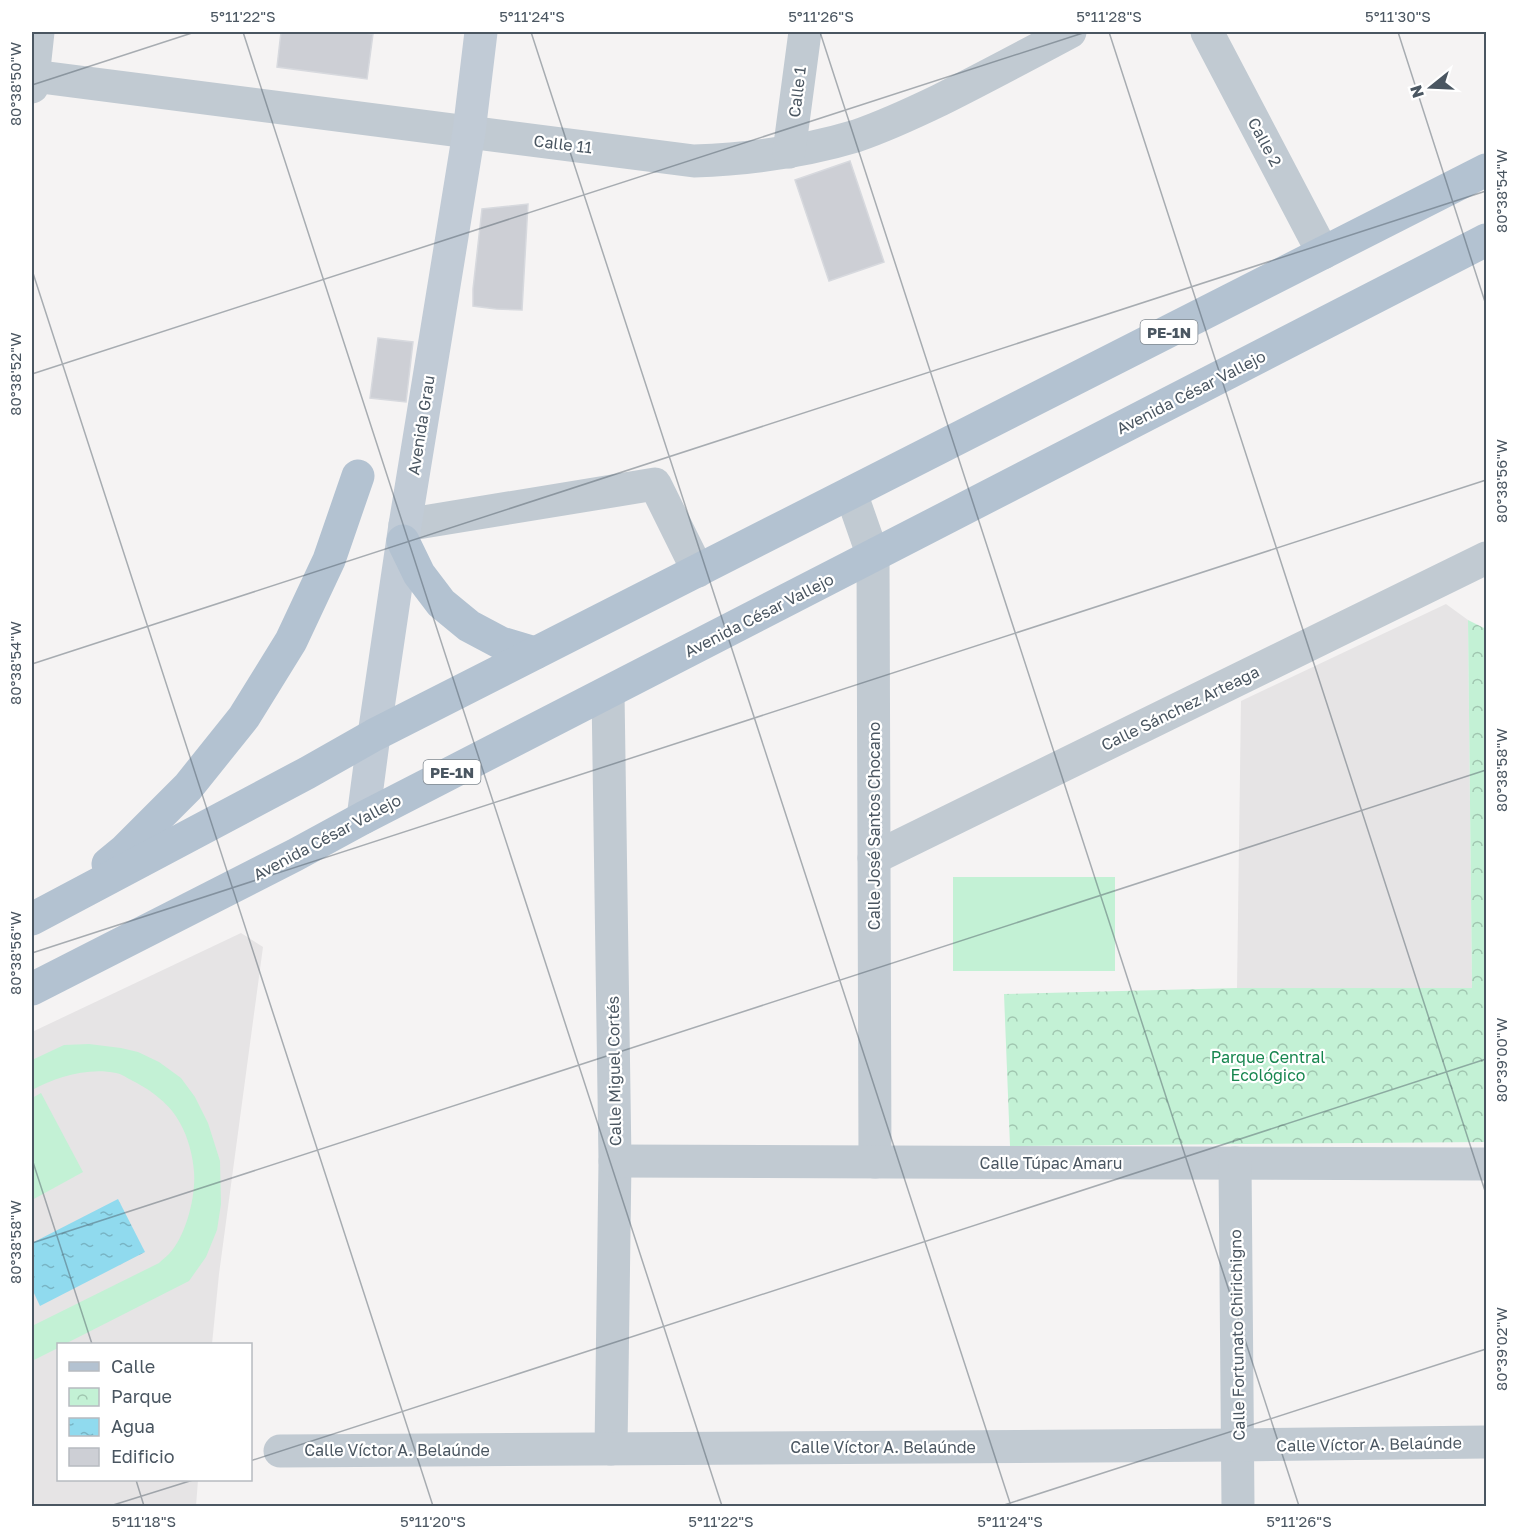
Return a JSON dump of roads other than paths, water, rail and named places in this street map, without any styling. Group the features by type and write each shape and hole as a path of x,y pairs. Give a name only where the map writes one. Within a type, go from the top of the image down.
{"main road":[{"name":"Avenida Grau","path":"363,818 404,533 469,132 481,32"},
{"name":"PE-1N","path":"43,912 374,735 1486,170"},
{"name":"Avenida César Vallejo","path":"32,989 1486,240"},
{"path":"43,912 125,850 188,787 244,717 291,641 329,560 358,476"},
{"path":"404,533 419,574 441,603 469,626 501,643 536,653"}],"street":[{"path":"32,82 38,32"},
{"name":"Calle 1","path":"789,152 805,32"},
{"name":"Calle 11","path":"32,82 469,132 694,161 737,159 789,152 856,135 906,116 997,72 1070,32"},
{"name":"Calle 2","path":"1207,32 1323,253"},
{"path":"404,533 655,484 698,571"},
{"name":"Calle José Santos Chocano","path":"851,493 873,556 875,1162"},
{"name":"Calle Sánchez Arteaga","path":"874,858 1486,558"},
{"name":"Calle Miguel Cortés","path":"608,693 615,1161 611,1449"},
{"name":"Calle Túpac Amaru","path":"615,1161 1486,1164"},
{"name":"Calle Fortunato Chirichigno","path":"1235,1163 1238,1506"},
{"name":"Calle Víctor A. Belaúnde","path":"280,1451 1486,1442"}],"water":[{"path":"118,1199 145,1252 40,1306 32,1289 32,1243"}],"park label":[{"name":"Parque Central Ecológico","path":"1268,1066"}]}
